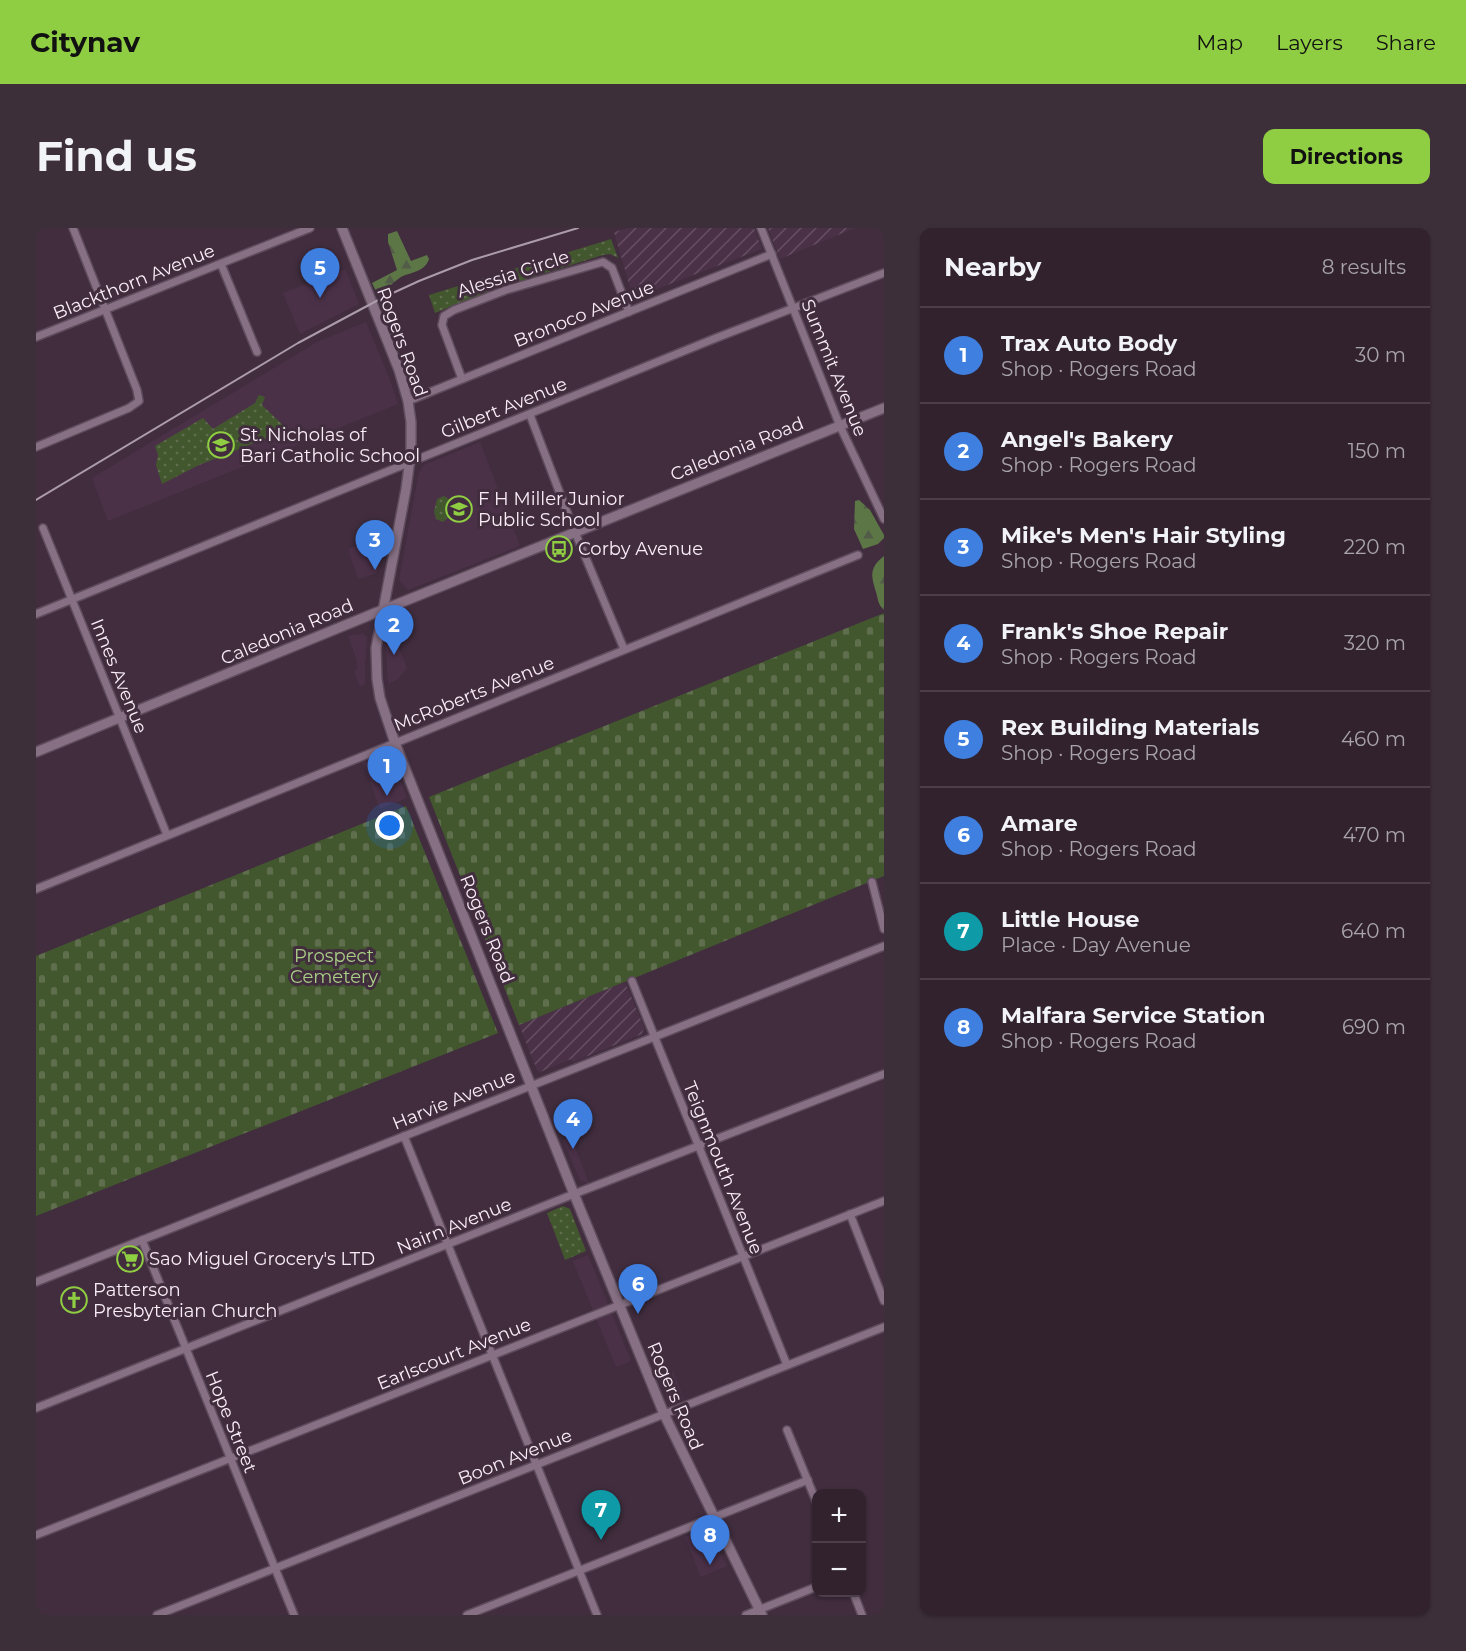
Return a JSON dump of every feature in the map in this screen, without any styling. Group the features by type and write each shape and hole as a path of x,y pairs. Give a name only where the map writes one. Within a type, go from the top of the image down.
{"street":[{"path":"36,447 129,408 139,401 137,390 73,228"},
{"name":"Blackthorn Avenue","path":"36,337 310,228"},
{"name":"Rogers Road","path":"342,228 399,370 408,401 412,430 410,464 376,648 380,698 395,743 664,1414 761,1612"},
{"name":"Summit Avenue","path":"761,228 840,426 884,519"},
{"name":"Bronoco Avenue","path":"408,401 772,254"},
{"name":"Alessia Circle","path":"462,379 442,325 444,316 454,310 506,290 603,262 612,268 629,312"},
{"path":"221,264 257,352"},
{"name":"Gilbert Avenue","path":"36,614 180,554 884,273"},
{"name":"Caledonia Road","path":"36,752 884,408"},
{"path":"530,415 624,650"},
{"name":"Innes Avenue","path":"44,528 167,835"},
{"name":"McRoberts Avenue","path":"36,889 858,555"},
{"path":"872,882 884,928"},
{"name":"Harvie Avenue","path":"36,1282 884,946"},
{"name":"Teignmouth Avenue","path":"632,981 787,1365"},
{"name":"Nairn Avenue","path":"36,1408 574,1194 884,1074"},
{"path":"404,1136 597,1615"},
{"name":"Earlscourt Avenue","path":"36,1535 884,1201"},
{"path":"850,1214 884,1301"},
{"name":"Hope Street","path":"142,1240 294,1615"},
{"name":"Boon Avenue","path":"157,1615 884,1327"},
{"path":"787,1430 812,1490"},
{"path":"467,1615 808,1480"},
{"path":"746,1615 761,1612 812,1589"},
{"path":"855,1597 862,1615"}],"shaded area":[{"path":"629,228 754,228 762,249 633,298 614,232"},
{"path":"768,228 855,228 780,259"},
{"path":"345,269 359,304 300,334 283,293"},
{"name":"St. Nicholas of Bari Catholic School","path":"366,322 398,404 108,521 92,478 317,342"},
{"name":"F H Miller Junior Public School","path":"480,442 520,546 408,590 399,580 419,472 424,465"},
{"path":"385,535 377,573 358,579 348,549"},
{"path":"361,632 367,637 365,684 360,687 354,671 357,669 357,661 348,636 362,634"},
{"path":"396,641 407,668 398,679 388,684 386,647 388,642"},
{"path":"383,754 391,757 407,798 380,809 363,763"},
{"path":"625,982 644,1027 642,1034 573,1062 571,1059 540,1072 537,1070 519,1025"},
{"path":"571,1137 589,1183 580,1180 563,1140"},
{"path":"588,1255 631,1361 616,1367 573,1261"},
{"path":"673,1371 684,1399 674,1403 668,1400 658,1377"},
{"path":"706,1530 710,1534 727,1566 701,1577 685,1537"}],"green space":[{"path":"397,231 411,261 427,255 429,259 424,267 401,277 378,295 372,283 397,270 388,242 388,234"},
{"path":"611,239 618,258 610,254 603,255 494,289 435,313 429,295"},
{"path":"259,395 265,397 262,405 291,433 274,435 197,466 162,484 156,465 158,455 155,446 203,418 213,429 255,403"},
{"path":"444,496 450,500 451,510 443,522 436,519 434,512 437,499"},
{"path":"859,500 870,510 884,535 878,544 863,549 854,529 855,501"},
{"path":"884,556 884,610 880,606 872,572"},
{"path":"884,613 884,876 519,1025 429,797"},
{"name":"Prospect Cemetery","path":"406,806 498,1033 36,1216 36,956"},
{"path":"563,1206 570,1209 586,1251 565,1260 547,1213"}],"railway":[{"path":"36,500 298,343 382,298 472,260 578,228"}],"place":[{"name":"Rex Building Materials","path":"320,298"},
{"name":"St. Nicholas of Bari Catholic School","path":"221,445"},
{"name":"F H Miller Junior Public School","path":"459,509"},
{"name":"Corby Avenue","path":"559,549"},
{"name":"Mike's Men's Hair Styling","path":"375,570"},
{"name":"Angel's Bakery","path":"394,655"},
{"name":"Trax Auto Body","path":"387,796"},
{"name":"Frank's Shoe Repair","path":"573,1149"},
{"name":"Sao Miguel Grocery's LTD","path":"130,1259"},
{"name":"Patterson Presbyterian Church","path":"74,1300"},
{"name":"Amare","path":"638,1314"},
{"name":"Little House","path":"601,1540"},
{"name":"Malfara Service Station","path":"710,1565"}]}
